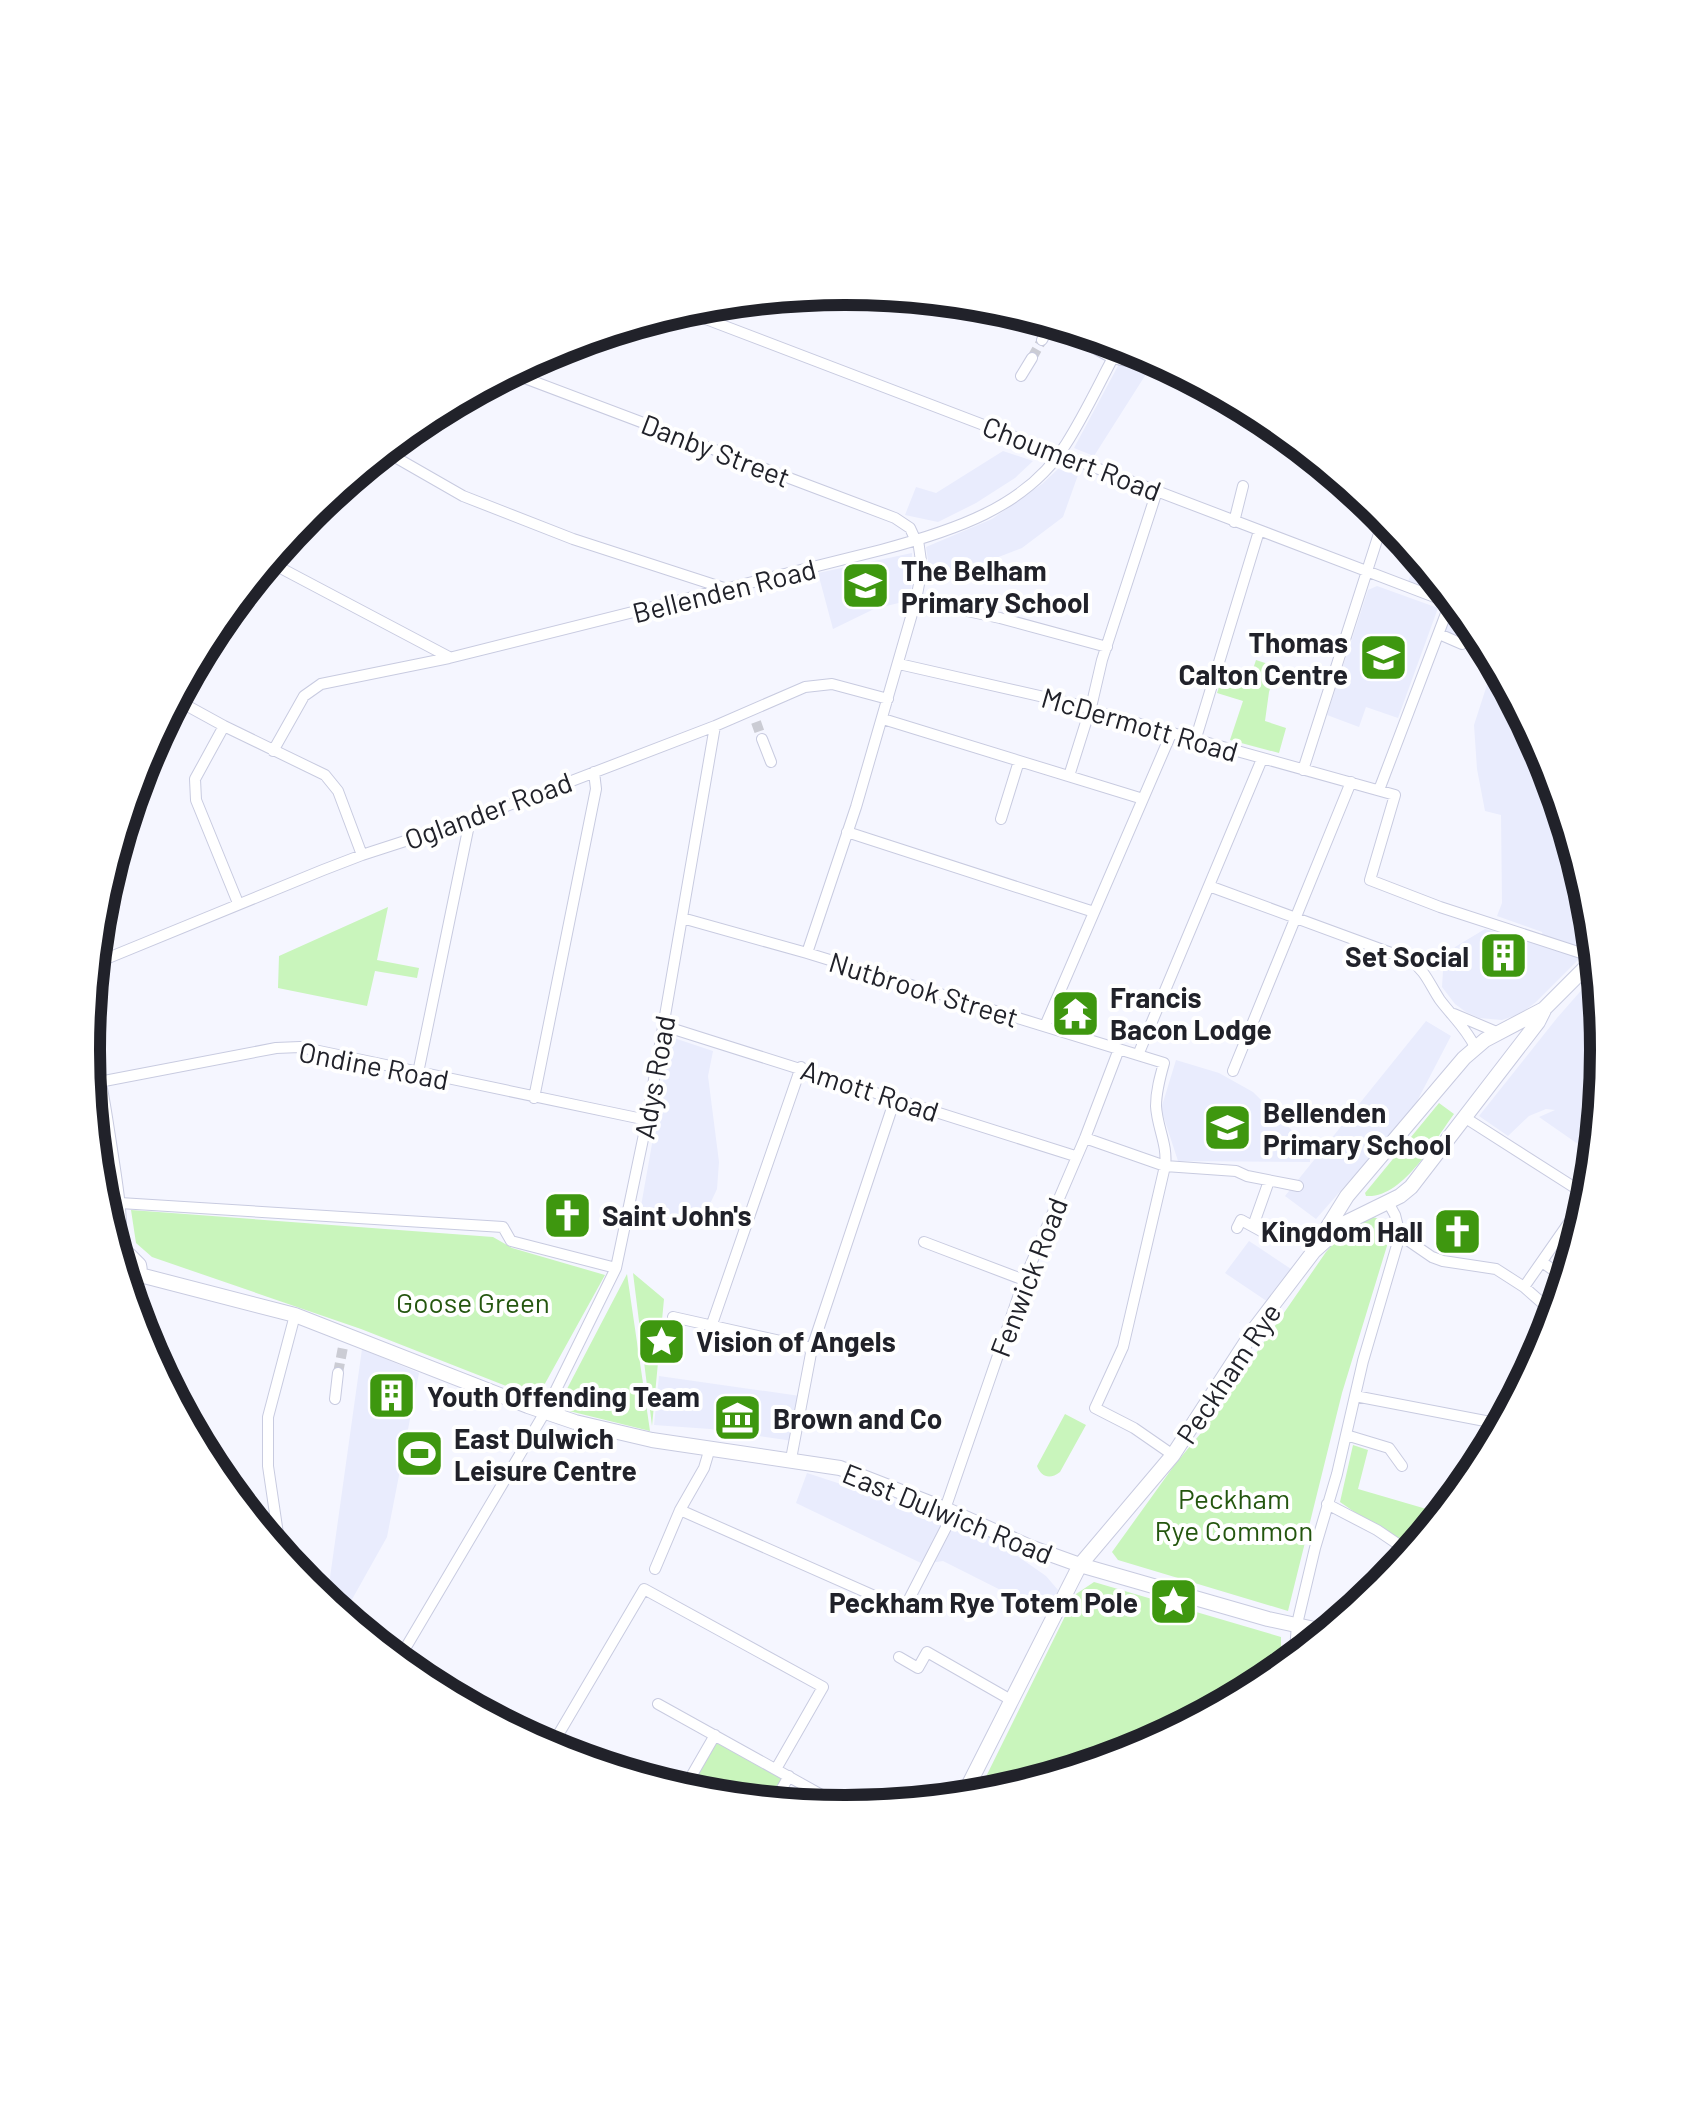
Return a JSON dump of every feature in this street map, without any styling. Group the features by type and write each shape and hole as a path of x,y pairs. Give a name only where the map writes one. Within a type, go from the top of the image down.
{"main road":[{"path":"1545,1008 1586,960"},
{"name":"Peckham Rye","path":"1314,1251 1351,1191 1475,1047 1545,1008"},
{"name":"Peckham Rye","path":"968,1786 1080,1565 1172,1454 1256,1327 1314,1251 1345,1223 1411,1186 1545,1008"},
{"path":"1499,1032 1509,1044 1512,1056"},
{"path":"102,1092 119,1218"},
{"path":"1351,1191 1360,1204 1371,1208"},
{"path":"129,1255 137,1260 137,1281"},
{"name":"East Dulwich Road","path":"140,1275 294,1315 341,1340 545,1412 639,1438 840,1468 1080,1565 1315,1629"}],"street":[{"name":"Choumert Road","path":"704,318 1438,598"},
{"path":"1042,340 1046,333"},
{"path":"1093,348 1129,361"},
{"path":"1021,376 1032,358"},
{"name":"Bellenden Road","path":"273,750 304,696 321,684 449,658 728,590 945,532 1000,507 1059,454 1112,358"},
{"name":"Danby Street","path":"525,378 895,518 910,528 917,540"},
{"path":"395,457 464,496 572,540 728,590"},
{"path":"1234,522 1243,486"},
{"path":"1070,776 1157,491"},
{"path":"1195,741 1259,531"},
{"path":"1302,770 1380,531"},
{"path":"807,953 899,664 922,568 917,540"},
{"path":"279,567 449,658"},
{"path":"916,600 1107,647"},
{"path":"1447,611 1379,790 1395,795 1370,880 1425,902 1585,952"},
{"path":"1439,634 1462,644"},
{"name":"McDermott Road","path":"899,664 1056,700 1379,790"},
{"name":"Oglander Road","path":"106,959 362,854 470,820 715,726 754,716 805,688 832,684 888,699"},
{"path":"186,703 325,775 338,791 362,854"},
{"path":"882,719 1143,798"},
{"path":"224,726 195,779 196,800 238,903"},
{"name":"Adys Road","path":"404,1651 545,1412 616,1268 647,1120 715,726"},
{"path":"1045,1026 1171,734"},
{"path":"762,739 771,762"},
{"path":"1138,1055 1262,759"},
{"path":"1001,819 1020,761"},
{"path":"534,1098 596,789 594,772"},
{"path":"1232,1071 1352,782"},
{"path":"418,1073 470,820"},
{"path":"847,832 1094,912"},
{"path":"1208,886 1410,960 1424,972 1475,1047"},
{"name":"Nutbrook Street","path":"682,918 1164,1064 1156,1109 1166,1153 1164,1166"},
{"path":"1453,1014 1499,1032"},
{"name":"Amott Road","path":"664,1026 1075,1156"},
{"name":"Ondine Road","path":"101,1082 293,1046 647,1120"},
{"name":"Fenwick Road","path":"680,1510 904,1609 950,1511 1024,1280 1119,1049"},
{"path":"712,1324 801,1067"},
{"path":"792,1459 812,1348 895,1099"},
{"path":"1464,1117 1578,1190"},
{"path":"1085,1138 1164,1166 1236,1172 1298,1186"},
{"path":"1164,1166 1123,1347 1095,1408 1172,1454"},
{"path":"1236,1228 1241,1220 1258,1229 1269,1181"},
{"path":"1295,1645 1310,1566 1400,1234 1388,1202"},
{"path":"120,1203 503,1227 511,1241 616,1268"},
{"path":"1524,1287 1571,1222"},
{"path":"1400,1234 1443,1261 1493,1268 1545,1306"},
{"path":"924,1242 1024,1280"},
{"path":"1542,1262 1557,1272"},
{"path":"278,1533 268,1466 268,1417 294,1315"},
{"path":"673,1317 812,1348"},
{"path":"335,1399 338,1372"},
{"path":"1355,1396 1491,1422"},
{"path":"1346,1435 1389,1448 1402,1466"},
{"path":"654,1569 710,1448"},
{"path":"1327,1504 1402,1547"},
{"path":"557,1737 644,1590 823,1687 776,1769"},
{"path":"899,1658 918,1668 927,1652 1011,1700"},
{"path":"658,1704 823,1795"},
{"path":"690,1780 716,1735"},
{"path":"780,1793 789,1776"}],"shaded area":[{"path":"1119,364 1148,371 1094,456 1074,448"},
{"path":"1003,451 1033,461 1015,478 938,522 905,515 916,487 936,493"},
{"path":"1058,469 1078,475 1063,517 1022,548 957,573 930,574 926,547 992,519"},
{"name":"The Belham Primary School","path":"912,553 911,600 874,609 833,629 818,573"},
{"path":"1413,568 1432,591 1408,582"},
{"name":"Thomas Calton Centre","path":"1377,586 1438,608 1398,718 1366,707 1359,727 1327,715 1368,590"},
{"path":"1451,616 1469,643 1444,634"},
{"path":"1490,676 1534,765 1551,811 1577,905 1582,950 1543,938 1542,932 1497,916 1502,903 1501,815 1485,811 1474,725"},
{"path":"1485,929 1577,955 1579,959 1520,1014 1502,1020 1479,1018 1455,1004 1442,987 1443,971 1455,947"},
{"path":"1587,983 1591,1050 1585,1149 1539,1117 1555,1110 1529,1116 1508,1136 1479,1116"},
{"path":"1426,1021 1451,1036 1414,1107 1316,1219 1285,1196"},
{"path":"671,1037 713,1051 708,1076 719,1162 717,1189 701,1223 635,1214 641,1206"},
{"name":"Bellenden Primary School","path":"1176,1060 1219,1073 1253,1092 1309,1147 1310,1162 1178,1161 1161,1109"},
{"path":"1249,1241 1294,1271 1271,1304 1225,1273"},
{"path":"362,1349 419,1373 387,1537 348,1606 329,1588"},
{"path":"659,1376 800,1396 793,1441 654,1425"},
{"path":"807,1473 945,1518 993,1539 1046,1576 1058,1590 1046,1613 943,1561 923,1564 796,1503"}],"green space":[{"path":"1256,660 1277,667 1265,721 1286,728 1279,753 1230,740 1243,701 1217,693 1224,672 1249,681"},
{"path":"388,907 377,960 419,968 417,978 375,971 367,1006 278,988 279,956"},
{"path":"1439,1103 1454,1114 1427,1153 1393,1188 1366,1196 1365,1193"},
{"name":"Goose Green","path":"131,1210 493,1237 512,1248 605,1275 537,1398 361,1329 152,1257 136,1243"},
{"name":"Peckham Rye Common","path":"1371,1217 1385,1222 1390,1236 1342,1393 1288,1611 1118,1560 1112,1552 1201,1433 1326,1252 1343,1233"},
{"path":"633,1273 664,1299 652,1426"},
{"path":"627,1274 650,1431 557,1408"},
{"path":"1065,1414 1086,1425 1060,1472 1046,1476 1037,1466"},
{"path":"1353,1445 1368,1450 1358,1489 1432,1511 1403,1546 1340,1502"},
{"name":"Peckham Rye Common","path":"1094,1582 1281,1637 1281,1655 1218,1696 1131,1739 1038,1771 983,1783 1076,1594"},
{"path":"716,1739 785,1778 777,1792 692,1780"}],"tunnel":[{"path":"1032,358 1042,340"},
{"path":"756,722 762,739"},
{"path":"338,1373 343,1347"}],"place":[{"name":"The Belham Primary School","path":"866,586"},
{"name":"Thomas Calton Centre","path":"1383,658"},
{"name":"Set Social","path":"1504,956"},
{"name":"Francis Bacon Lodge","path":"1075,1013"},
{"name":"Bellenden Primary School","path":"1228,1128"},
{"name":"Saint John's","path":"567,1215"},
{"name":"Kingdom Hall","path":"1458,1231"},
{"name":"Vision of Angels","path":"661,1341"},
{"name":"Youth Offending Team","path":"392,1396"},
{"name":"Brown and Co","path":"738,1418"},
{"name":"East Dulwich Leisure Centre","path":"419,1454"},
{"name":"Peckham Rye Totem Pole","path":"1173,1602"}]}
